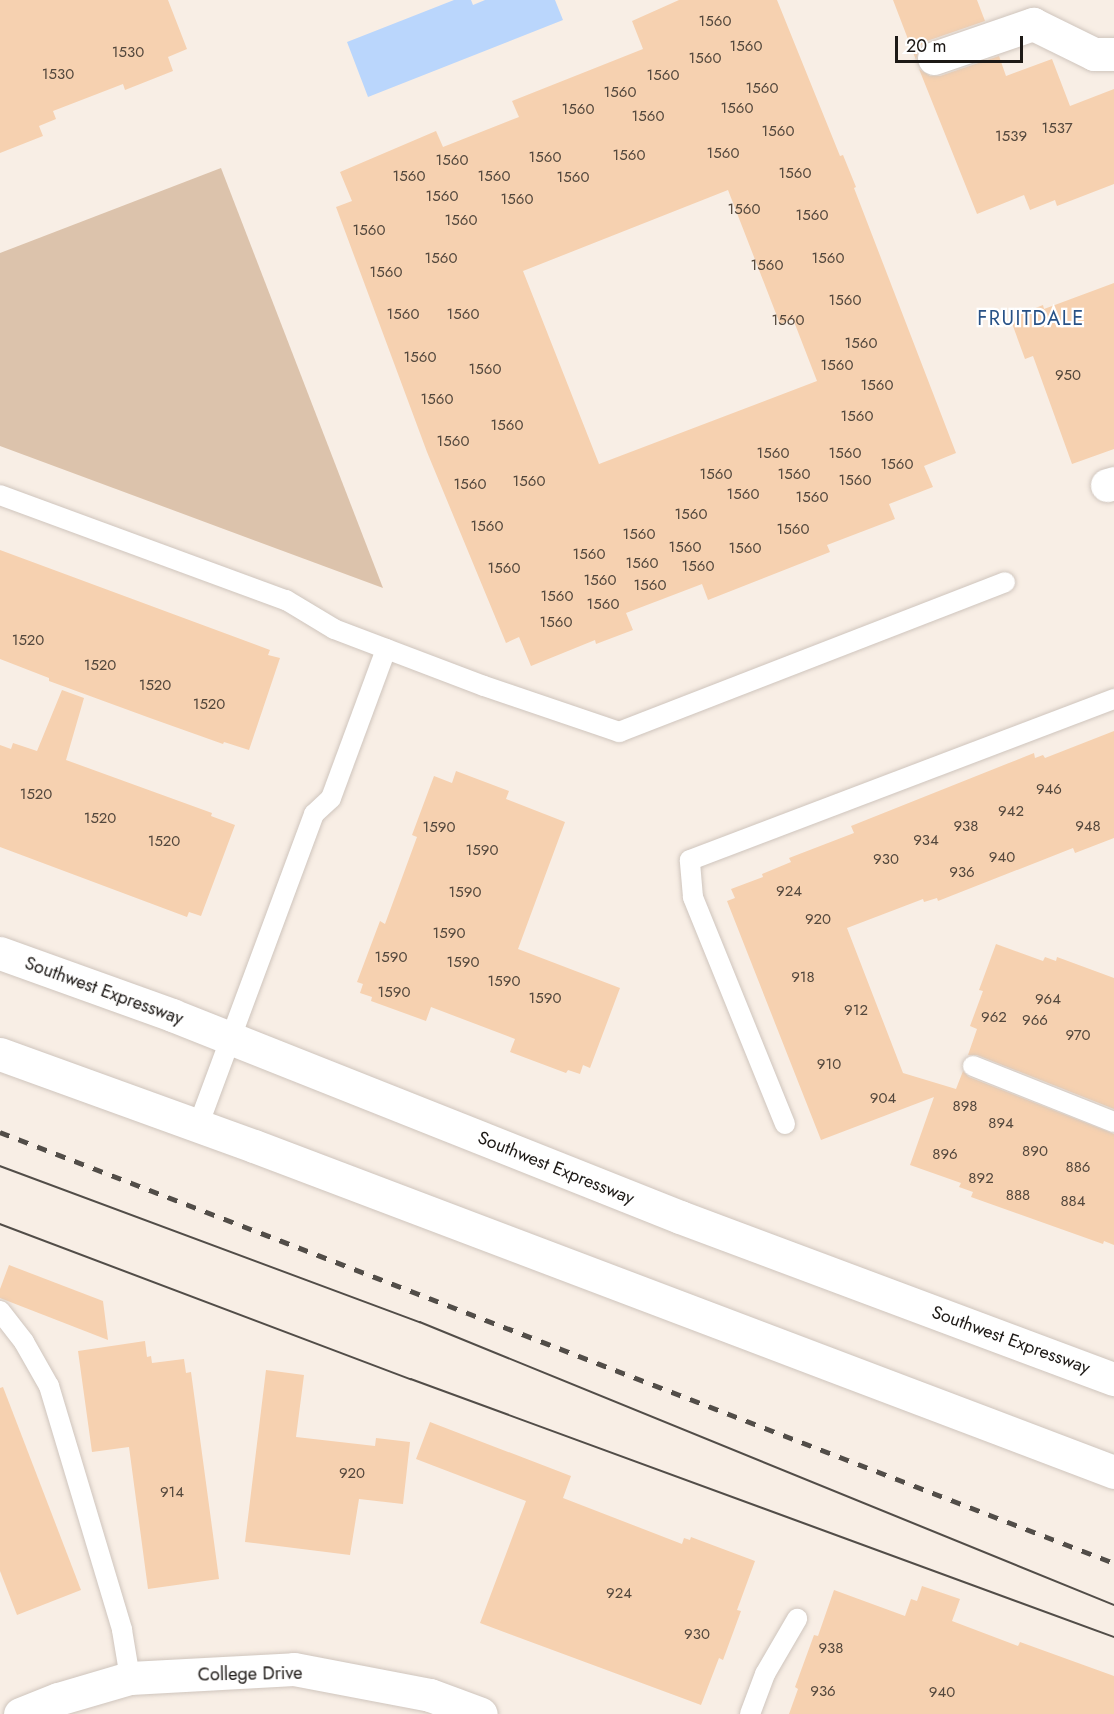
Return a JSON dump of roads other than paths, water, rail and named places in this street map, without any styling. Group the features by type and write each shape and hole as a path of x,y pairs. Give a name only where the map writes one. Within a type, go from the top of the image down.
{"main road":[{"path":"934,58 1033,24 1094,54 1114,54"},
{"name":"Southwest Expressway","path":"0,953 229,1038 680,1217 1114,1379"},
{"path":"0,1054 198,1126 1114,1472"},
{"name":"College Drive","path":"20,1714 58,1699 130,1678 294,1670 430,1695 481,1714"}],"lane":[{"path":"0,495 286,600 334,629 386,649 619,732 1005,582"},
{"path":"198,1126 314,814 331,798 386,649"},
{"path":"785,1124 693,897 690,860 1114,699"},
{"path":"973,1066 1114,1122"},
{"path":"0,1311 24,1342 49,1386 122,1630 130,1678"},
{"path":"750,1714 765,1674 797,1619"}],"water":[{"path":"454,0 471,0 473,5 485,0 555,0 563,20 368,97 347,42"}],"tram line":[{"path":"0,1166 420,1322 1114,1605"},
{"path":"0,1224 411,1379 1114,1637"}],"railway":[{"path":"0,1132 1114,1563"}],"district":[{"name":"FRUITDALE","path":"1031,318"}]}
